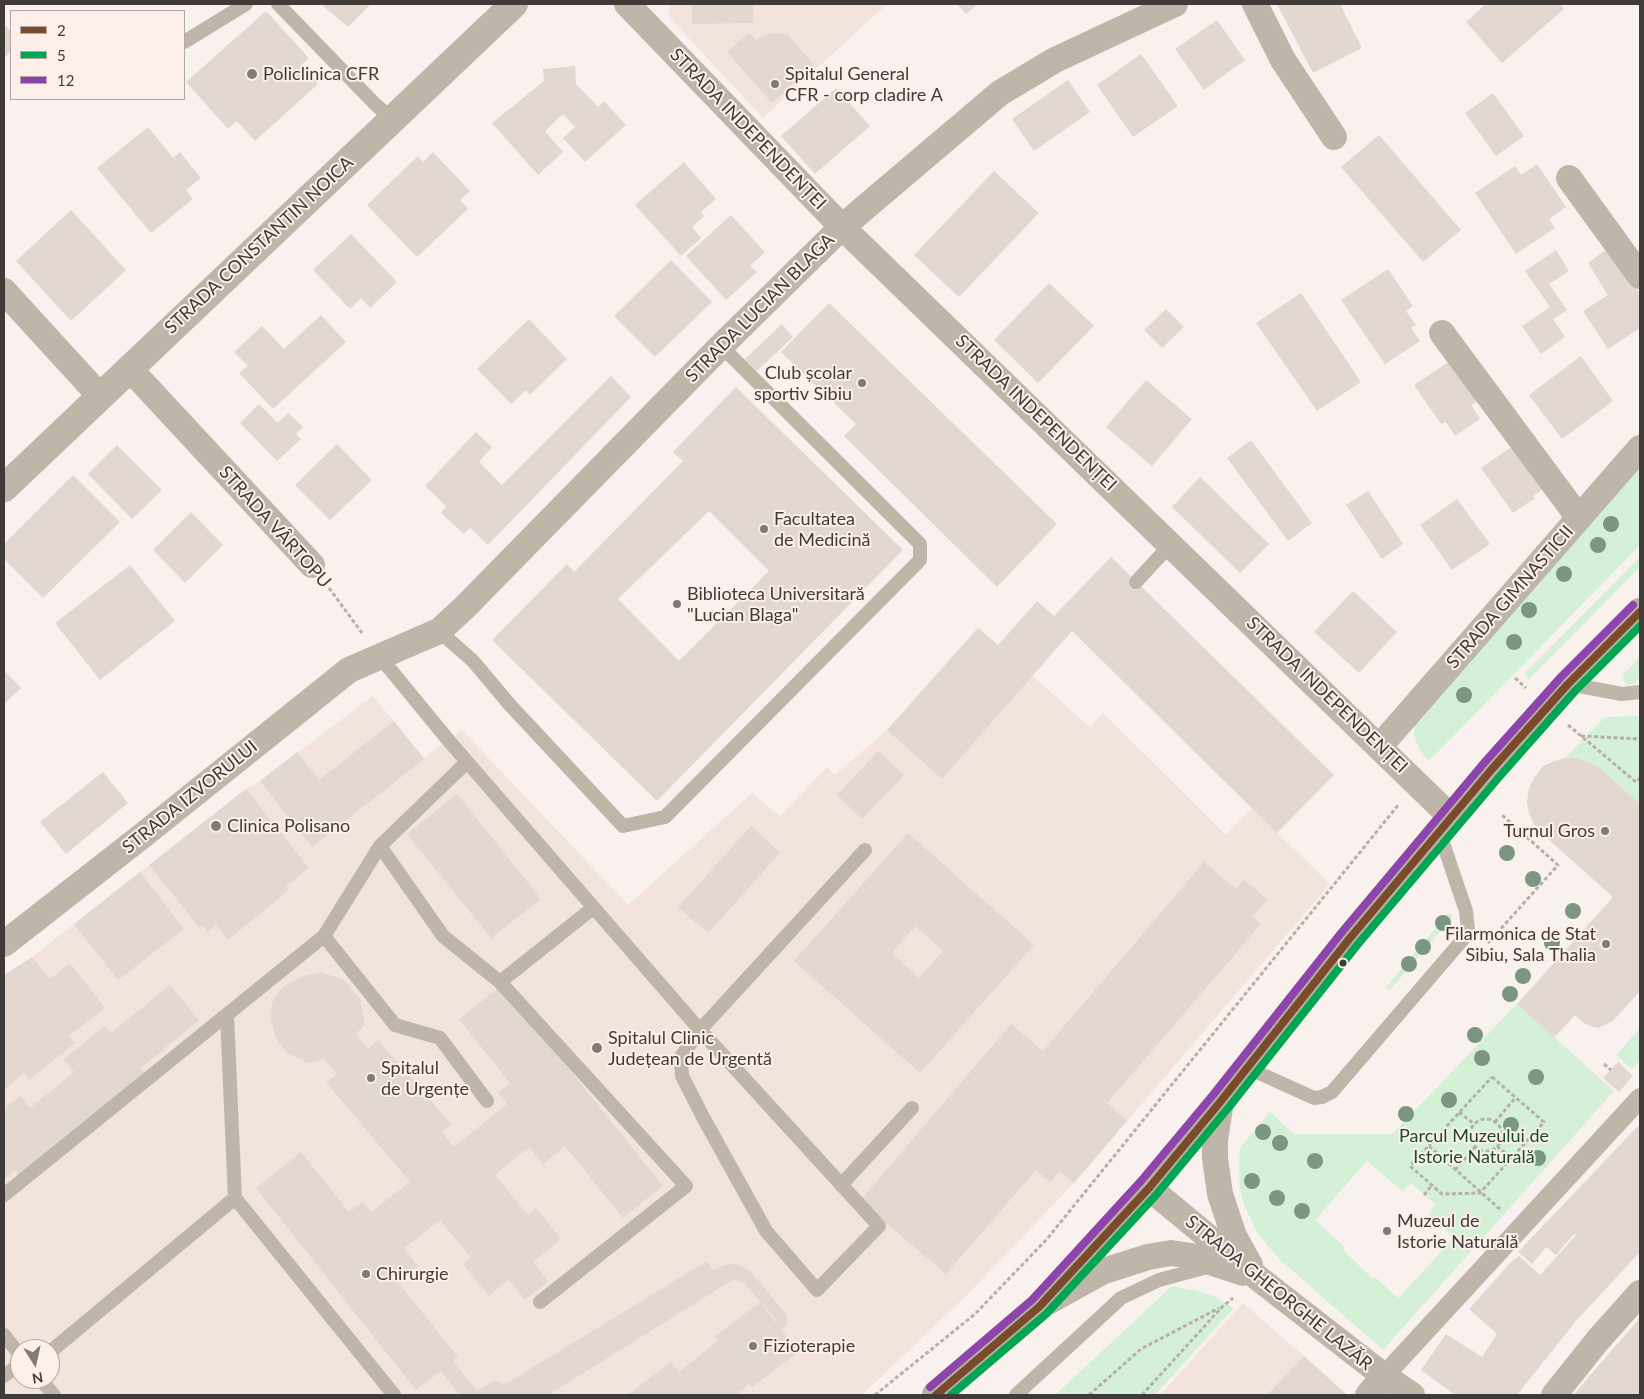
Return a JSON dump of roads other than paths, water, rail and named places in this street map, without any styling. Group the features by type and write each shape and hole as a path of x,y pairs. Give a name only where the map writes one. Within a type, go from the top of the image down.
{"main road":[{"path":"936,1395 1039,1307 1149,1188 1221,1102 1350,938 1445,824 1547,706 1640,612"}],"street":[{"name":"STRADA CONSTANTIN NOICA","path":"4,488 514,4"},
{"name":"STRADA INDEPENDENȚEI","path":"627,4 842,227 1417,783 1445,824"},
{"name":"STRADA LUCIAN BLAGA","path":"380,656 439,631 464,608 721,346 842,227 1000,93 1055,60 1175,4"},
{"path":"1254,4 1283,60 1334,137"},
{"path":"1569,178 1640,276"},
{"path":"4,291 100,396"},
{"path":"1442,333 1579,518"},
{"name":"STRADA VÂRTOPU","path":"129,368 312,565"},
{"name":"STRADA GIMNASTICII","path":"1380,746 1640,448"},
{"name":"STRADA IZVORULUI","path":"4,944 350,670 380,656"},
{"path":"1376,1386 1640,1098"},
{"path":"1221,1102 1215,1140 1215,1158 1220,1194 1234,1236 1258,1278"},
{"name":"STRADA GHEORGHE LAZĂR","path":"1149,1188 1258,1278 1376,1386 1412,1395"},
{"path":"1039,1307 1104,1271 1148,1257 1171,1253 1191,1256 1219,1264 1258,1278"},
{"path":"1554,1395 1640,1292"}],"lane":[{"path":"185,41 246,4"},
{"path":"278,4 375,104 392,119"},
{"path":"439,631 473,661 510,705 623,826 665,817 920,560 920,544 721,346"},
{"path":"1136,582 1170,544"},
{"path":"380,656 449,741 593,908 700,1030 879,1226 817,1290 766,1231 682,1076 681,1057 700,1030 865,850"},
{"path":"1568,684 1622,694 1640,692"},
{"path":"4,1195 324,936 380,846 467,762"},
{"path":"1248,1068 1314,1098 1322,1097 1332,1092 1464,938 1468,930 1466,911 1445,824"},
{"path":"380,846 442,936 500,982 686,1186 540,1302"},
{"path":"500,982 593,908"},
{"path":"324,936 395,1025 440,1038 487,1100"},
{"path":"227,1016 235,1198 394,1395"},
{"path":"841,1184 912,1108"},
{"path":"60,1344 235,1198"},
{"path":"1016,1395 1121,1298 1159,1280 1219,1264"}],"place":[{"name":"Policlinica CFR","path":"252,74"},
{"name":"Spitalul General CFR - corp cladire A","path":"775,84"},
{"name":"Club școlar sportiv Sibiu","path":"862,383"},
{"name":"Facultatea de Medicină","path":"764,529"},
{"name":"Biblioteca Universitară \"Lucian Blaga\"","path":"677,604"},
{"name":"Clinica Polisano","path":"216,826"},
{"name":"Turnul Gros","path":"1605,831"},
{"name":"Filarmonica de Stat Sibiu, Sala Thalia","path":"1606,944"},
{"name":"Spitalul Clinic Județean de Urgentă","path":"597,1048"},
{"name":"Spitalul de Urgențe","path":"371,1078"},
{"name":"Muzeul de Istorie Naturală","path":"1387,1231"},
{"name":"Chirurgie","path":"366,1274"},
{"name":"Fizioterapie","path":"753,1346"}],"park label":[{"name":"Parcul Muzeului de Istorie Naturală","path":"1474,1146"}]}
